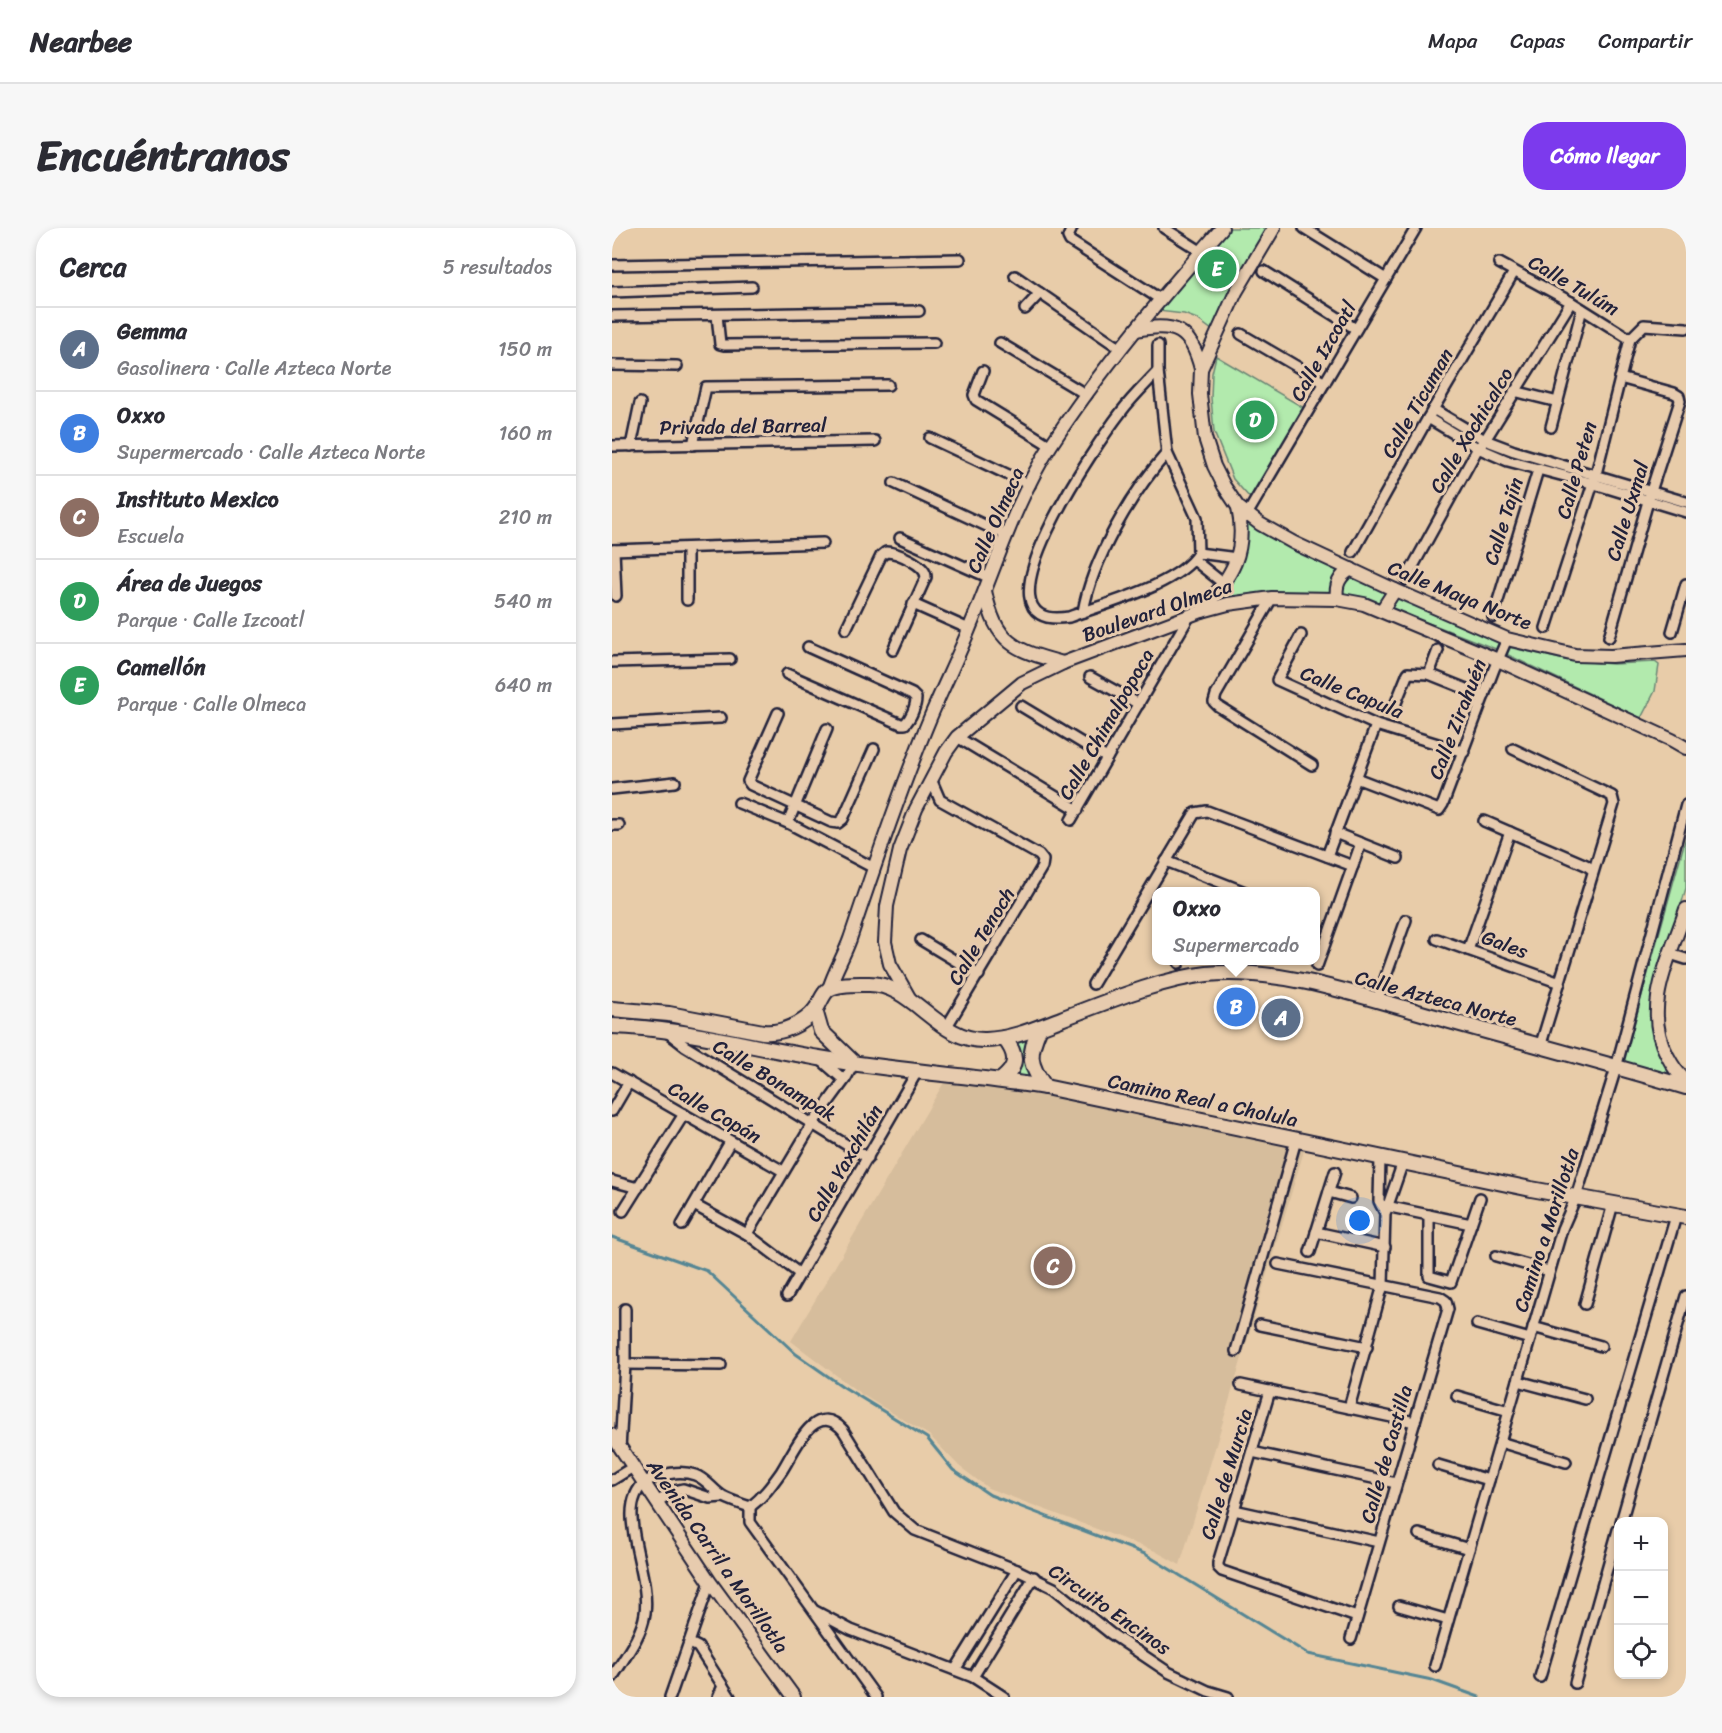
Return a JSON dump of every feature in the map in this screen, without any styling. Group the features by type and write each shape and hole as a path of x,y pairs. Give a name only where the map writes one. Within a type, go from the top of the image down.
{"main road":[{"name":"Calle Azteca Norte","path":"829,989 839,986 877,984 912,1002 956,1034 972,1039 1004,1038 1170,981 1205,974 1235,972 1270,976 1314,984 1686,1087"},
{"path":"612,1009 669,1014 763,1032 782,1032 815,1010 829,989"},
{"path":"815,1010 821,1031 854,1063"},
{"name":"Camino Real a Cholula","path":"612,1026 665,1030 710,1037 820,1059 1045,1087 1380,1158 1681,1217"},
{"path":"1040,1027 1031,1049 1031,1061 1034,1072 1045,1087"},
{"path":"1001,1080 1011,1072 1015,1060 1012,1049 1004,1038"}],"street":[{"path":"1164,228 1202,252"},
{"name":"Calle Olmeca","path":"829,989 849,942 930,719 985,591 1006,535 1030,485 1051,446 1087,395 1160,298 1222,228"},
{"path":"1201,369 1236,292 1274,228"},
{"path":"1304,228 1386,279"},
{"name":"Calle Izcoatl","path":"1244,519 1416,228"},
{"path":"1070,232 1070,241 1160,298"},
{"path":"612,265 960,259"},
{"name":"Calle Tulúm","path":"1499,263 1571,302 1630,339"},
{"path":"1264,272 1356,329"},
{"name":"Calle Ticuman","path":"1353,552 1433,409 1514,272"},
{"path":"1015,276 1121,350"},
{"path":"612,292 752,287"},
{"path":"1025,309 1040,293"},
{"name":"Calle Xochicalco","path":"1406,579 1478,448 1571,302"},
{"path":"1551,428 1582,309"},
{"path":"612,316 920,311"},
{"path":"717,315 720,344 724,345 934,343"},
{"path":"1630,339 1644,325 1686,328"},
{"path":"1136,330 1164,326 1180,331 1190,339 1196,349 1201,369 1201,414 1205,438 1219,476 1244,519 1237,558 1224,584 1196,613"},
{"path":"1241,334 1325,383"},
{"name":"Calle Peten","path":"1546,628 1593,479 1630,339"},
{"path":"1000,343 1087,395"},
{"path":"1158,345 1158,371 1167,453 1197,518 1196,557 1224,584"},
{"path":"612,365 677,366"},
{"path":"983,371 974,395 976,400 1051,446"},
{"path":"1158,371 1122,411 1074,482 1049,528 1031,572 1029,591 1032,606 1040,614 1057,619 1151,587 1174,576 1196,557 1237,558"},
{"name":"Calle Uxmal","path":"1608,637 1649,496 1680,401 1679,396 1620,378"},
{"path":"693,445 706,387 888,385"},
{"path":"1514,391 1558,402"},
{"path":"631,446 640,403"},
{"path":"1433,409 1485,440 1593,479 1649,496 1686,512"},
{"path":"1428,418 1478,448 1508,461 1538,470 1593,479"},
{"path":"930,438 1030,485"},
{"name":"Privada del Barreal","path":"612,446 875,441"},
{"path":"1083,612 1087,592 1114,532 1146,479 1167,453"},
{"name":"Calle Tajín","path":"1493,617 1538,470"},
{"path":"894,483 1006,535"},
{"path":"1649,496 1686,502"},
{"name":"Calle Maya Norte","path":"1244,519 1395,590 1507,639 1575,655 1611,656 1686,650"},
{"path":"900,538 990,578"},
{"path":"616,596 613,550 822,543"},
{"path":"687,548 687,600"},
{"path":"846,629 881,556 886,552 892,552 922,567 926,572 926,577 893,650"},
{"path":"1338,598 1337,585 1340,578 1351,569"},
{"path":"1672,632 1686,584"},
{"path":"1382,610 1395,590"},
{"path":"985,591 996,624 1010,643 1023,651 1063,663"},
{"path":"1272,598 1216,695 1215,702 1312,765"},
{"name":"Boulevard Olmeca","path":"912,1002 890,964 885,942 887,906 900,850 931,779 957,737 1022,683 1063,663 1196,613 1228,604 1272,598 1338,598 1382,610 1498,660 1686,748"},
{"path":"913,604 969,629"},
{"name":"Calle Chimalpopoca","path":"1071,820 1196,613"},
{"name":"Calle Capula","path":"1301,635 1277,680 1376,724 1464,752"},
{"name":"Calle Zirahuén","path":"1356,778 1439,810 1507,639"},
{"path":"787,674 901,724 908,721 916,702 912,694 808,647"},
{"path":"1429,674 1438,650"},
{"path":"612,662 730,659"},
{"path":"1393,710 1408,673 1429,674 1484,696"},
{"path":"1090,677 1139,704"},
{"path":"1021,706 1107,758"},
{"path":"912,711 930,719"},
{"path":"778,713 748,781 751,785 831,822 843,819 874,749"},
{"path":"612,724 721,718"},
{"path":"1327,856 1376,724"},
{"path":"788,823 827,729"},
{"path":"957,737 1078,810"},
{"path":"1513,748 1612,796 1614,804 1540,1047"},
{"name":"Calle Tenoch","path":"931,779 940,800 1039,855 1043,860 1042,867 946,1028"},
{"path":"612,789 675,782"},
{"path":"739,803 788,823 874,868"},
{"name":"Camino a Morillotla","path":"1435,1666 1549,1271 1562,1229 1576,1197 1616,1068 1686,805"},
{"path":"1093,984 1195,813 1207,811 1353,866"},
{"path":"1484,821 1593,870"},
{"path":"1468,950 1510,832"},
{"path":"1335,833 1398,858"},
{"path":"1320,958 1361,843"},
{"path":"1166,861 1235,887"},
{"path":"1216,887 1219,881"},
{"path":"1686,909 1659,988 1656,1021 1663,1047 1674,1068 1686,1080"},
{"path":"1377,1001 1406,920"},
{"name":"Gales","path":"1437,939 1560,983"},
{"path":"921,940 979,975"},
{"path":"1670,954 1686,959"},
{"name":"Calle Bonampak","path":"665,1030 685,1046 868,1158"},
{"path":"820,1059 844,1080"},
{"path":"747,1234 813,1123 854,1063"},
{"name":"Calle Yaxchilán","path":"787,1296 918,1070"},
{"name":"Calle Copán","path":"612,1073 783,1171"},
{"path":"612,1111 629,1082"},
{"path":"623,1211 684,1114"},
{"path":"1236,1351 1296,1140"},
{"path":"682,1225 730,1142"},
{"path":"1349,1408 1383,1286 1385,1208 1380,1190 1380,1158"},
{"path":"1385,1208 1403,1162"},
{"path":"1310,1252 1335,1172"},
{"path":"612,1181 638,1188"},
{"path":"1380,1190 1393,1192"},
{"path":"1329,1192 1351,1198"},
{"path":"1429,1215 1429,1276 1451,1282 1480,1198"},
{"path":"1585,1304 1613,1204"},
{"path":"694,1205 747,1234 800,1274"},
{"path":"1385,1208 1471,1224"},
{"path":"1540,1677 1681,1217"},
{"path":"1316,1232 1385,1247"},
{"path":"1496,1256 1549,1271"},
{"path":"1278,1264 1383,1286"},
{"name":"Calle de Castilla","path":"1351,1639 1448,1309 1446,1300 1440,1297 1383,1286"},
{"path":"1622,1517 1686,1296"},
{"path":"620,1449 625,1364 625,1309"},
{"path":"1478,1324 1530,1339"},
{"path":"1260,1325 1367,1347"},
{"path":"1533,1327 1601,1346"},
{"path":"625,1364 721,1365"},
{"path":"1518,1381 1585,1399"},
{"path":"1241,1385 1415,1422"},
{"name":"Calle de Murcia","path":"1270,1391 1218,1567 1222,1571 1357,1617"},
{"path":"1457,1396 1509,1411"},
{"name":"Circuito Encinos","path":"750,1507 765,1494 813,1424 821,1420 837,1423 894,1512 915,1530 1034,1577 1053,1588 1110,1633 1168,1672 1208,1692 1228,1697"},
{"name":"Avenida Carril a Morillotla","path":"612,1436 710,1582 794,1697"},
{"path":"1500,1442 1566,1462"},
{"path":"1252,1452 1396,1484"},
{"path":"1438,1465 1489,1480"},
{"path":"612,1480 633,1467"},
{"path":"628,1491 644,1482 669,1473 683,1473 701,1478 723,1497 750,1507 750,1522 876,1697"},
{"path":"657,1502 672,1492 683,1489 710,1498 723,1497"},
{"path":"1234,1510 1379,1542"},
{"path":"1419,1534 1468,1550"},
{"path":"1575,1683 1614,1544"},
{"path":"612,1678 642,1628 646,1611 644,1595 627,1553"},
{"path":"955,1670 1017,1570"},
{"path":"973,1677 1034,1577"},
{"path":"670,1697 710,1582"},
{"path":"1399,1606 1448,1620"},
{"path":"813,1610 851,1630 973,1677 1004,1697"},
{"path":"690,1643 698,1647 730,1697"},
{"path":"718,1697 723,1686"}],"shaded area":[{"path":"946,1079 1045,1094 1306,1144 1180,1565 1155,1551 988,1488 959,1466 929,1435 861,1394 791,1341"}],"green space":[{"path":"1225,228 1267,228 1212,330 1197,319 1184,314 1158,311"},
{"path":"1216,356 1304,408 1250,498 1233,479 1214,432 1211,398 1212,373"},
{"path":"1247,523 1340,571 1332,592 1275,593 1220,604 1216,602 1241,566"},
{"path":"1351,576 1503,642 1501,651 1434,625 1341,596 1343,580"},
{"path":"1508,647 1565,660 1613,664 1655,662 1659,665 1655,691 1641,718 1506,654"},
{"path":"1686,837 1686,888 1659,982 1652,1017 1677,1078 1623,1063"},
{"path":"1029,1035 1032,1079 1015,1077 1018,1069 1012,1039"}],"waterway":[{"path":"612,1237 707,1271 796,1354 842,1386 927,1438 953,1470 990,1495 1145,1554 1308,1654 1432,1680 1479,1697"}],"place":[{"name":"Camellón","path":"1217,269"},
{"name":"Área de Juegos","path":"1255,420"},
{"name":"Oxxo","path":"1236,1007"},
{"name":"Gemma","path":"1281,1018"},
{"name":"Instituto Mexico","path":"1053,1266"}]}
